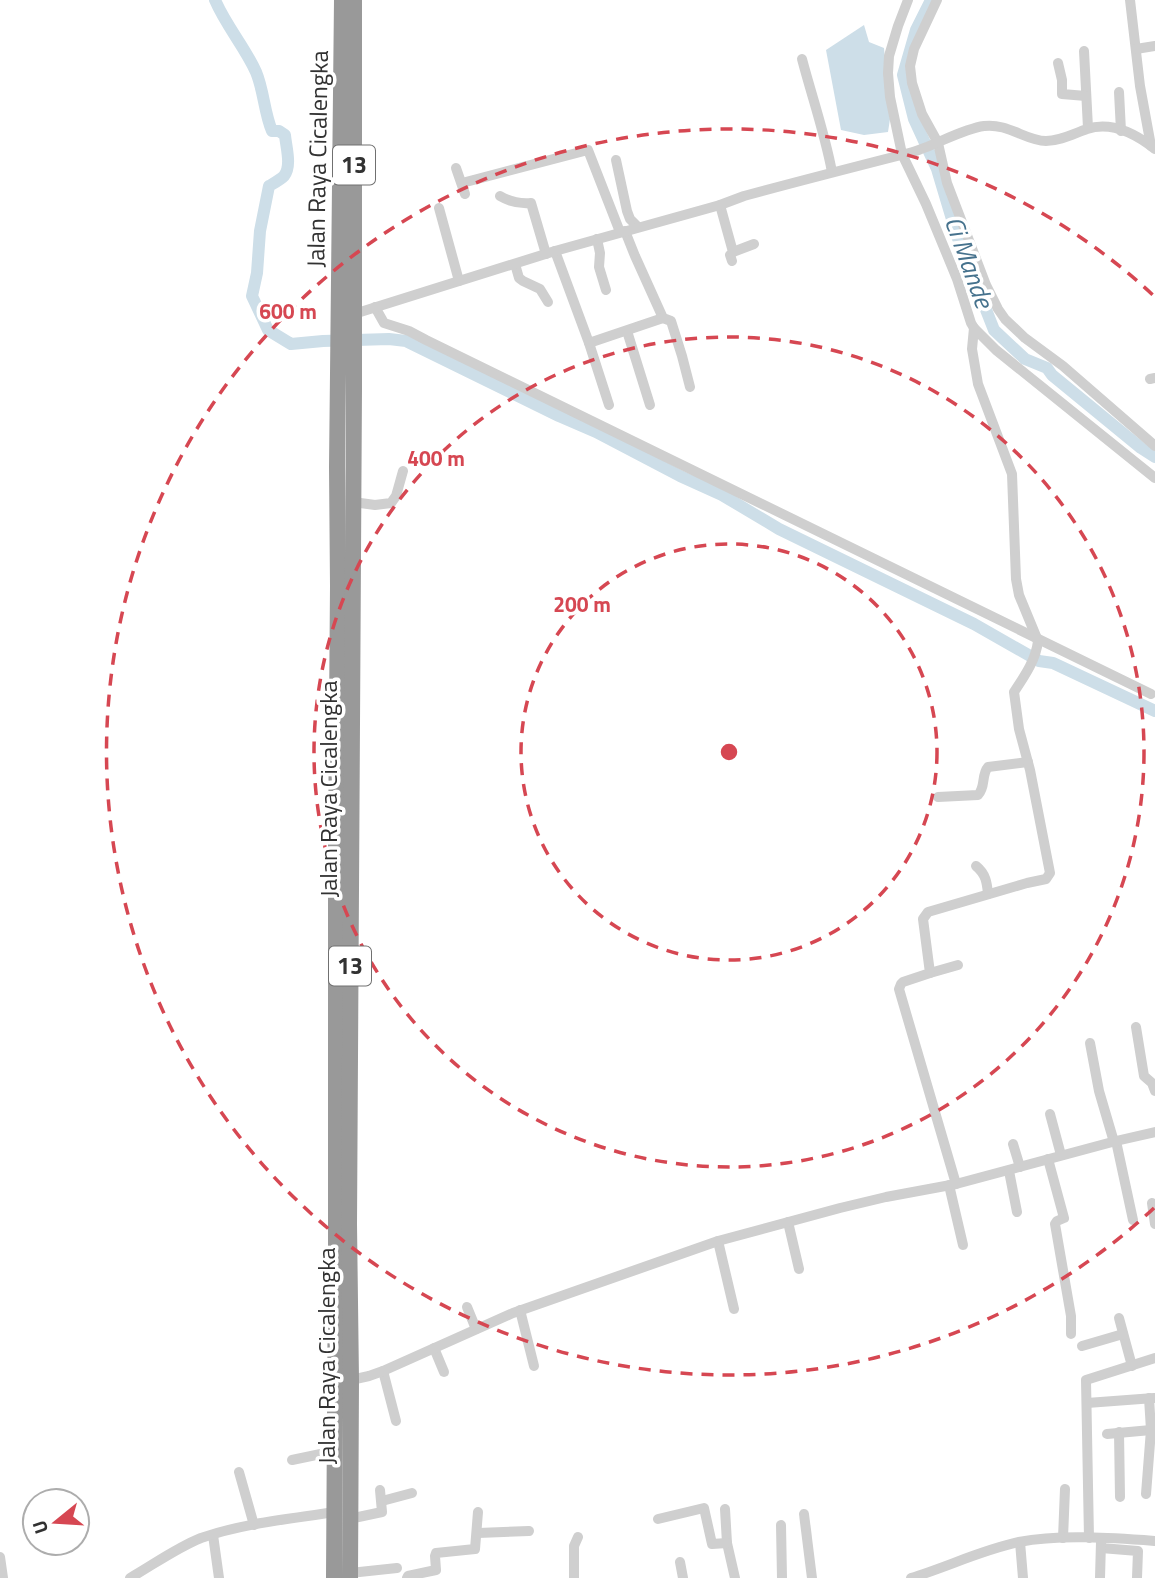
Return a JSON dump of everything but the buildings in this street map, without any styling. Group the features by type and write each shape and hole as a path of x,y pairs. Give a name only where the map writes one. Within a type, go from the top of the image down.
{"highway":[{"name":"Jalan Raya Cicalengka","path":"342,0 349,326"},
{"name":"Jalan Raya Cicalengka","path":"345,1576 340,1462 346,355 349,326 354,0"},
{"name":"Jalan Raya Cicalengka","path":"340,1462 351,1380 349,1224 353,502 346,355"}],"street":[{"path":"908,0 889,56 890,97 906,154 974,328 972,349 978,384 1012,474 1016,579 1019,595 1038,642 1026,674 1014,692 1018,729 1028,762 1050,873 1049,877 925,915 923,919 930,974"},
{"path":"937,0 914,49 912,83 916,100 937,144 947,183 986,285 1005,319 1155,446"},
{"path":"1133,0 1140,86 1150,107 1153,148"},
{"path":"1136,49 1155,46"},
{"path":"1084,51 1088,128"},
{"path":"802,59 823,129 832,172"},
{"path":"1058,63 1062,94 1086,96"},
{"path":"1119,92 1121,131"},
{"path":"349,326 375,307 622,231 906,154 985,126 996,125 1044,141 1105,125 1153,148"},
{"path":"456,168 463,188 588,150 663,318"},
{"path":"616,160 627,211 638,227"},
{"path":"500,195 510,201 531,203 589,343 609,405"},
{"path":"720,205 732,256 754,244"},
{"path":"439,208 459,281"},
{"path":"597,239 599,267 606,290"},
{"path":"515,264 519,278 540,289 548,302"},
{"path":"375,307 384,323 409,331 1038,642 1151,694"},
{"path":"589,343 663,318 671,321 690,387"},
{"path":"974,328 996,349 1155,478"},
{"path":"627,331 650,405"},
{"path":"353,502 375,505 391,503 396,496 403,471"},
{"path":"938,797 978,795 988,767 1028,762"},
{"path":"976,866 983,872 988,894"},
{"path":"958,965 904,982 899,989 952,1184 964,1245"},
{"path":"1136,1027 1144,1076 1152,1083 1155,1091"},
{"path":"1090,1043 1099,1091 1115,1141 1133,1220"},
{"path":"1050,1114 1061,1156"},
{"path":"351,1380 383,1371 520,1310 718,1241 1155,1132"},
{"path":"1013,1144 1017,1212"},
{"path":"1048,1159 1064,1218 1055,1224 1071,1316 1071,1334"},
{"path":"1150,1204 1155,1224"},
{"path":"788,1222 799,1269"},
{"path":"718,1241 734,1309"},
{"path":"467,1307 475,1329"},
{"path":"520,1310 534,1366"},
{"path":"1119,1318 1132,1366"},
{"path":"1082,1346 1123,1334"},
{"path":"434,1348 444,1372"},
{"path":"1100,1578 1085,1382 1086,1379 1155,1358"},
{"path":"383,1371 396,1421"},
{"path":"1087,1403 1152,1398 1146,1494"},
{"path":"1120,1497 1113,1433 1151,1430"},
{"path":"292,1460 340,1462"},
{"path":"239,1472 254,1525"},
{"path":"1063,1538 1065,1489"},
{"path":"130,1578 199,1539 221,1531 342,1515 383,1513 381,1495 412,1493"},
{"path":"658,1519 704,1507 712,1544 727,1543"},
{"path":"725,1509 727,1543 735,1578"},
{"path":"407,1578 436,1570 436,1553 475,1549 478,1511"},
{"path":"804,1514 812,1578"},
{"path":"781,1525 782,1578"},
{"path":"478,1533 529,1531"},
{"path":"213,1535 219,1578"},
{"path":"574,1578 574,1546 578,1537"},
{"path":"911,1578 996,1548 1020,1542 1063,1538 1136,1549 1137,1578"},
{"path":"1097,1542 1155,1541"},
{"path":"1020,1542 1023,1578"},
{"path":"0,1557 3,1578"},
{"path":"680,1562 683,1578"},
{"path":"345,1576 397,1568"}],"shaded area":[{"path":"864,25 869,42 884,48 890,119 888,132 864,135 841,130 826,50"}],"waterway":[{"path":"215,0 256,72 272,131 285,135 288,167 284,176 269,186 252,296 268,330 291,344 389,339 406,341 722,495 779,529 974,624 1039,661 1053,663 1155,711"},
{"name":"Ci Mande","path":"931,0 916,30 903,75 914,119 937,169 957,236 994,330 1025,359 1047,368 1052,375 1155,457"}]}
